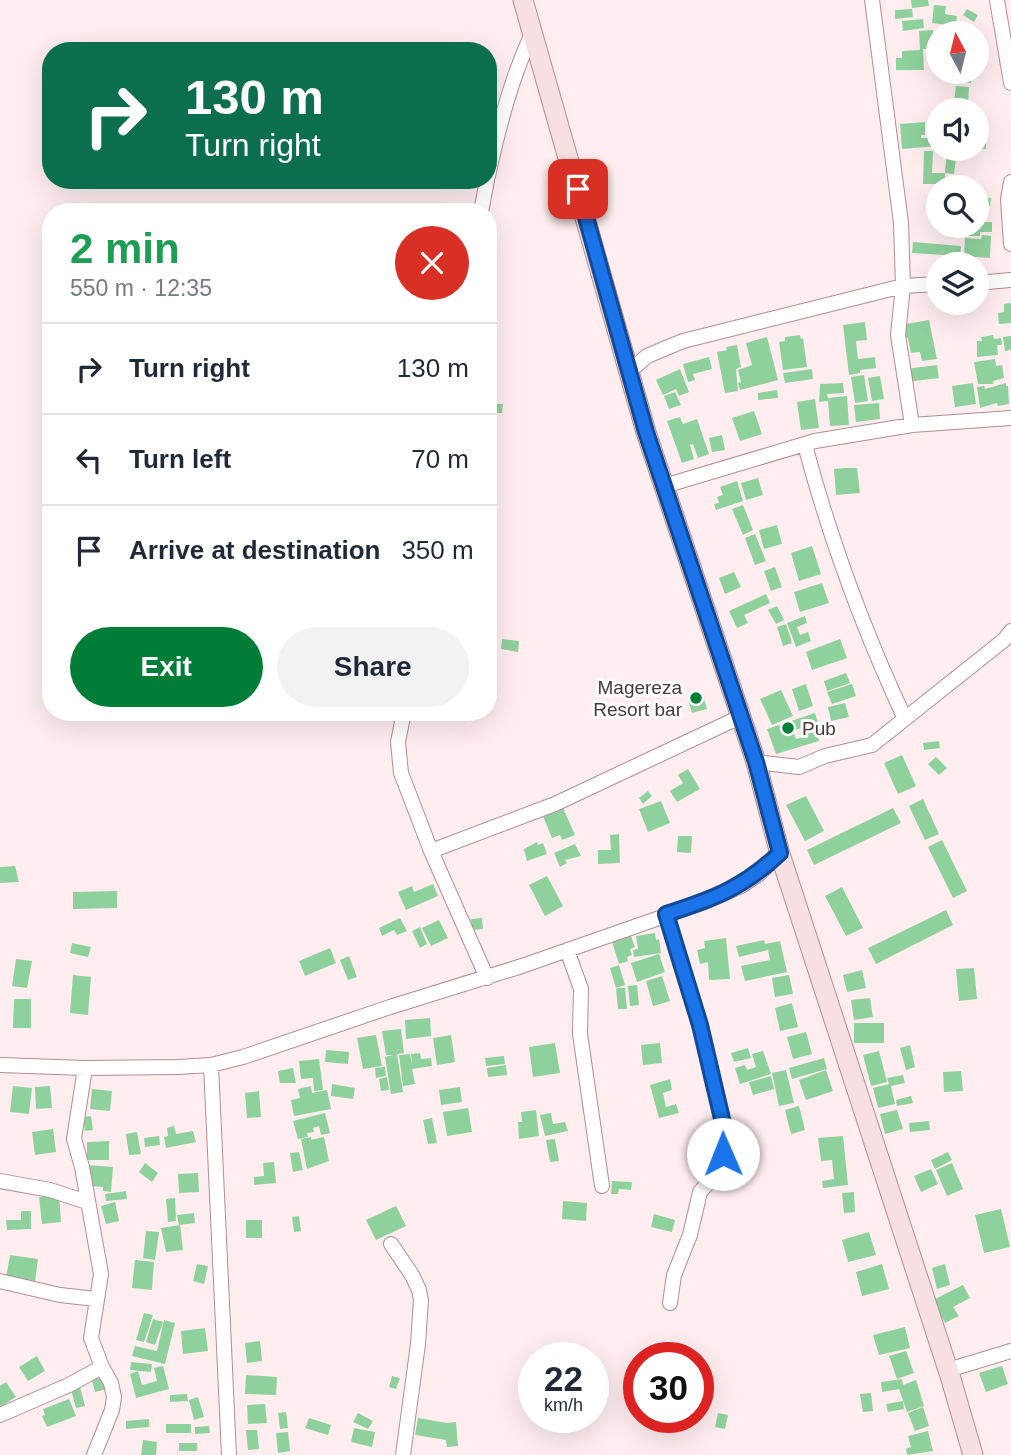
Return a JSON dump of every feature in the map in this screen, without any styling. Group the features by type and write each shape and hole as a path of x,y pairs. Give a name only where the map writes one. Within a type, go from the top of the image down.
{"street":[{"path":"523,0 664,486 756,762 780,853 948,1370 973,1455"},
{"path":"872,0 901,223 903,285 898,335 912,425"},
{"path":"997,0 1011,83"},
{"path":"497,138 519,65 533,32"},
{"path":"1011,182 1008,199 1011,244"},
{"path":"989,282 1011,280"},
{"path":"629,372 647,356 682,341 903,285 926,284"},
{"path":"664,486 805,444 912,425 1011,418"},
{"path":"805,444 834,544 885,676 905,719"},
{"path":"756,762 799,767 825,757 860,749 883,738 1004,640 1011,631"},
{"path":"431,851 555,804 740,717"},
{"path":"402,721 398,742 401,773 431,851 487,978"},
{"path":"0,1065 85,1068 211,1065 487,978 705,902 741,886 759,874 780,853"},
{"path":"666,914 700,1025 723,1123 725,1146 716,1174 700,1192 690,1235 674,1275 670,1303"},
{"path":"568,950 581,989 580,1034 602,1186"},
{"path":"211,1065 229,1455"},
{"path":"85,1068 74,1139 82,1167 101,1274 91,1338 114,1396 112,1410 94,1455"},
{"path":"0,1181 50,1190 87,1202"},
{"path":"391,1244 412,1275 421,1300 403,1455"},
{"path":"0,1281 19,1287 96,1299"},
{"path":"948,1370 1011,1351"},
{"path":"0,1415 69,1385 102,1367"}],"building":[{"path":"911,0 928,0 929,6 912,8"},
{"path":"934,5 946,6 945,14 957,16 956,21 932,21"},
{"path":"912,9 913,17 895,19 895,10"},
{"path":"967,9 978,15 972,21 963,15"},
{"path":"923,19 924,28 903,31 902,21"},
{"path":"926,30 924,70 896,70 896,58 902,58 902,51 920,50 919,31"},
{"path":"956,86 969,87 968,98 954,98"},
{"path":"925,122 925,135 921,135 921,138 926,138 926,147 902,149 900,124"},
{"path":"926,151 926,161 933,161 932,173 945,175 926,175 926,184 923,184"},
{"path":"946,161 956,161 954,174 945,173"},
{"path":"991,236 990,258 989,252 964,252 965,238 981,239"},
{"path":"913,242 961,246 960,252 912,253"},
{"path":"1011,303 1011,323 999,324 998,313 1004,312 1004,304"},
{"path":"929,320 937,359 922,361 920,352 911,353 908,338 902,339 900,325"},
{"path":"865,322 867,340 856,341 858,359 875,357 876,368 849,375 843,325"},
{"path":"800,335 801,339 803,338 807,367 783,370 779,342 785,341 785,337"},
{"path":"993,335 994,339 1001,338 1002,345 997,345 998,355 977,357 977,341 982,341 981,337"},
{"path":"1011,336 1011,350 1005,351 1003,337"},
{"path":"767,337 778,380 740,390 738,370 752,365 746,343"},
{"path":"737,345 741,367 736,369 738,391 725,393 717,352"},
{"path":"709,357 712,369 693,374 695,380 688,382 683,364"},
{"path":"995,359 996,366 1002,365 1004,378 993,381 993,384 978,384 974,362"},
{"path":"937,365 939,378 907,382 905,369"},
{"path":"680,369 689,392 679,396 676,389 663,395 656,380"},
{"path":"812,369 813,379 785,383 783,373"},
{"path":"864,375 868,401 855,403 851,377"},
{"path":"880,376 884,399 872,401 868,378"},
{"path":"843,383 844,393 827,394 828,398 847,396 849,425 830,426 828,401 819,402 820,384"},
{"path":"973,383 976,404 955,407 952,386"},
{"path":"1006,383 1009,404 998,406 997,403 980,408 977,387 984,386 985,389"},
{"path":"777,390 778,398 758,400 758,393"},
{"path":"675,392 681,405 669,409 664,396"},
{"path":"815,399 819,428 801,430 797,402"},
{"path":"879,403 880,419 856,422 854,405"},
{"path":"497,404 503,404 502,413 497,413"},
{"path":"754,411 762,434 740,441 732,418"},
{"path":"680,417 683,424 697,419 709,454 698,458 693,444 690,445 694,459 682,463 667,421"},
{"path":"722,435 725,450 712,452 709,438"},
{"path":"857,468 860,493 836,495 834,469"},
{"path":"758,478 763,495 746,500 741,483"},
{"path":"737,481 743,501 716,510 714,504 719,503 717,497 723,495 720,487"},
{"path":"743,505 753,530 743,535 732,509"},
{"path":"777,525 782,544 764,549 759,530"},
{"path":"755,534 766,561 755,565 745,538"},
{"path":"812,546 821,574 799,581 791,553"},
{"path":"775,567 782,587 771,591 764,571"},
{"path":"734,572 741,587 725,594 719,578"},
{"path":"822,583 829,603 800,612 794,592"},
{"path":"766,594 770,603 744,615 748,623 737,628 729,611"},
{"path":"777,606 784,620 776,624 768,610"},
{"path":"805,616 807,623 797,627 800,635 808,632 811,641 796,647 787,623"},
{"path":"786,624 792,643 783,646 777,627"},
{"path":"502,639 519,641 518,652 501,649"},
{"path":"840,639 847,658 812,670 806,652"},
{"path":"846,673 850,683 827,691 824,681"},
{"path":"806,684 813,706 799,711 792,689"},
{"path":"852,684 856,696 832,704 827,692"},
{"path":"781,690 793,716 772,725 760,699"},
{"path":"703,695 707,709 692,713 688,700"},
{"path":"845,703 849,717 831,721 828,707"},
{"path":"815,713 819,741 776,754 767,729","holes":["804,727 807,736 796,739 793,731"]},
{"path":"939,741 940,748 924,750 923,743"},
{"path":"902,755 916,786 898,794 884,763"},
{"path":"936,757 947,768 939,775 928,764"},
{"path":"688,769 700,789 677,802 670,791 683,783 678,775"},
{"path":"648,791 652,796 643,804 639,798"},
{"path":"806,796 824,831 805,841 786,805"},
{"path":"923,799 939,834 925,840 909,806"},
{"path":"560,801 575,835 562,840 560,835 552,838 542,814"},
{"path":"661,801 670,823 648,832 639,809"},
{"path":"893,808 901,823 814,865 807,850"},
{"path":"619,834 620,863 598,864 598,850 611,850 610,835"},
{"path":"678,836 692,836 691,853 677,852"},
{"path":"942,840 967,891 953,898 928,847"},
{"path":"537,842 538,845 543,843 547,854 527,861 524,849"},
{"path":"575,844 581,856 565,860 567,863 560,867 554,853"},
{"path":"15,866 19,882 0,883 0,867"},
{"path":"547,876 563,906 545,916 529,885"},
{"path":"433,884 438,896 406,910 398,892 412,886 414,892"},
{"path":"842,887 863,928 846,936 825,896"},
{"path":"117,891 117,908 73,909 73,892"},
{"path":"946,910 953,925 876,964 868,948"},
{"path":"400,918 407,931 397,935 394,930 382,936 379,928"},
{"path":"482,918 483,929 472,930 471,919"},
{"path":"439,920 448,938 431,946 422,928"},
{"path":"420,927 427,944 420,948 412,931"},
{"path":"655,933 656,940 659,939 661,953 634,957 633,950 638,949 636,936"},
{"path":"631,936 635,947 630,949 632,955 627,957 628,961 619,964 612,942"},
{"path":"726,938 730,979 709,980 708,962 700,964 697,950 705,948 704,941"},
{"path":"764,940 765,944 780,941 787,972 745,981 741,966 770,960 768,950 739,957 736,946"},
{"path":"72,943 91,947 88,957 70,953"},
{"path":"330,948 336,963 305,976 299,961"},
{"path":"659,954 665,972 637,982 631,963"},
{"path":"349,956 357,977 348,980 340,960"},
{"path":"16,959 32,961 27,988 12,986"},
{"path":"619,965 625,985 616,988 610,968"},
{"path":"974,968 977,999 959,1001 956,969"},
{"path":"862,970 866,988 847,992 843,975"},
{"path":"73,975 91,977 88,1015 70,1013"},
{"path":"789,975 793,994 775,997 772,978"},
{"path":"662,976 670,1001 653,1006 646,981"},
{"path":"637,985 639,1005 630,1006 628,986"},
{"path":"618,988 625,988 627,1009 618,1009"},
{"path":"870,998 873,1017 854,1020 851,1000"},
{"path":"14,999 31,999 31,1028 13,1028"},
{"path":"792,1003 798,1027 780,1031 775,1008"},
{"path":"430,1018 431,1036 406,1039 405,1020"},
{"path":"854,1023 884,1023 884,1043 854,1043"},
{"path":"401,1029 404,1053 397,1054 403,1092 391,1094 385,1057 393,1055 386,1055 382,1031"},
{"path":"806,1032 812,1054 793,1059 787,1037"},
{"path":"376,1035 382,1066 363,1069 357,1038"},
{"path":"451,1035 455,1062 437,1065 433,1038"},
{"path":"555,1043 560,1073 533,1077 529,1047"},
{"path":"660,1043 662,1063 643,1065 641,1045"},
{"path":"910,1045 915,1067 906,1070 900,1048"},
{"path":"748,1048 751,1058 734,1062 731,1053"},
{"path":"326,1050 349,1052 348,1064 325,1062"},
{"path":"763,1051 771,1074 740,1084 735,1068 745,1065 747,1070 756,1067 752,1054"},
{"path":"879,1051 887,1082 871,1086 863,1055"},
{"path":"420,1053 421,1059 431,1058 432,1066 412,1069 415,1084 403,1086 399,1055 410,1054 412,1065 411,1054"},
{"path":"504,1056 505,1064 486,1066 485,1058"},
{"path":"824,1058 827,1069 792,1079 789,1068"},
{"path":"319,1059 323,1090 314,1091 313,1078 301,1079 299,1061"},
{"path":"506,1065 507,1075 488,1077 487,1068"},
{"path":"385,1067 386,1076 376,1078 375,1068"},
{"path":"293,1068 296,1083 280,1083 278,1071"},
{"path":"786,1070 794,1103 779,1106 772,1073"},
{"path":"826,1070 833,1091 806,1100 799,1080"},
{"path":"961,1071 963,1091 944,1092 943,1072"},
{"path":"903,1075 905,1083 891,1086 895,1104 878,1108 873,1088 889,1084 887,1078"},
{"path":"771,1076 774,1089 753,1095 749,1082"},
{"path":"387,1077 389,1090 381,1091 379,1079"},
{"path":"670,1079 672,1090 663,1093 666,1107 676,1104 679,1113 659,1118 650,1085"},
{"path":"332,1084 355,1088 353,1099 331,1096"},
{"path":"13,1086 32,1088 29,1114 10,1112"},
{"path":"50,1086 52,1108 36,1109 35,1087"},
{"path":"311,1086 312,1093 327,1090 331,1109 294,1116 291,1100 300,1098 298,1089"},
{"path":"460,1087 462,1102 441,1105 439,1090"},
{"path":"92,1089 112,1091 110,1111 90,1109"},
{"path":"259,1091 261,1117 247,1118 245,1093"},
{"path":"911,1096 913,1103 897,1106 896,1100"},
{"path":"799,1106 805,1130 791,1134 785,1110"},
{"path":"468,1108 472,1132 447,1136 443,1112"},
{"path":"536,1110 539,1136 519,1139 518,1122 522,1122 521,1112"},
{"path":"897,1110 903,1129 885,1134 880,1114"},
{"path":"325,1113 330,1133 321,1135 319,1126 313,1128 314,1132 307,1133 308,1137 298,1139 293,1121"},
{"path":"551,1113 553,1124 565,1122 568,1131 545,1136 540,1115"},
{"path":"91,1116 93,1130 85,1131 83,1117"},
{"path":"432,1118 437,1143 428,1144 423,1120"},
{"path":"929,1121 930,1130 910,1132 909,1123"},
{"path":"174,1126 176,1134 193,1131 196,1142 166,1148 164,1137 168,1136 167,1128"},
{"path":"53,1129 56,1152 35,1155 32,1132"},
{"path":"137,1132 141,1154 129,1155 126,1134"},
{"path":"159,1136 160,1145 145,1147 144,1138"},
{"path":"843,1136 848,1185 823,1188 822,1181 834,1179 832,1160 821,1161 818,1138"},
{"path":"311,1137 311,1140 324,1137 329,1161 307,1169 301,1139"},
{"path":"555,1139 559,1161 550,1162 546,1140"},
{"path":"109,1141 109,1160 87,1160 87,1142"},
{"path":"299,1152 303,1170 293,1172 290,1153"},
{"path":"948,1152 952,1160 935,1169 931,1160"},
{"path":"274,1162 276,1183 254,1185 254,1177 264,1176 263,1163"},
{"path":"145,1163 158,1173 152,1182 139,1172"},
{"path":"952,1163 963,1189 947,1196 936,1170"},
{"path":"88,1165 113,1167 111,1192 103,1191 103,1187 91,1186 91,1178 87,1178"},
{"path":"931,1169 938,1184 921,1192 914,1176"},
{"path":"198,1173 199,1192 179,1193 178,1174"},
{"path":"612,1181 632,1182 631,1190 619,1189 618,1194 611,1194"},
{"path":"126,1191 127,1199 106,1201 105,1194"},
{"path":"854,1192 855,1212 844,1213 842,1193"},
{"path":"59,1195 61,1222 42,1224 39,1197"},
{"path":"175,1198 176,1221 168,1222 166,1199"},
{"path":"563,1201 587,1203 586,1221 562,1219"},
{"path":"115,1202 119,1221 106,1224 101,1206"},
{"path":"396,1206 406,1226 376,1240 366,1220"},
{"path":"1001,1209 1010,1247 984,1253 975,1215"},
{"path":"21,1211 31,1211 31,1229 7,1230 6,1220 21,1220"},
{"path":"194,1213 195,1223 179,1225 177,1215"},
{"path":"654,1214 675,1220 672,1232 651,1227"},
{"path":"299,1216 301,1231 294,1232 292,1217"},
{"path":"246,1220 262,1220 262,1238 246,1238"},
{"path":"180,1225 183,1250 166,1252 161,1228"},
{"path":"146,1231 159,1232 155,1260 143,1258"},
{"path":"869,1232 876,1255 848,1262 842,1240"},
{"path":"10,1255 38,1259 35,1282 6,1278"},
{"path":"135,1260 154,1262 152,1290 132,1288"},
{"path":"197,1264 208,1266 204,1284 193,1281"},
{"path":"882,1264 889,1289 862,1296 856,1272"},
{"path":"945,1264 950,1285 937,1289 932,1268"},
{"path":"963,1285 970,1298 953,1307 959,1316 945,1323 933,1300"},
{"path":"144,1313 153,1315 144,1342 136,1340"},
{"path":"153,1319 163,1322 155,1345 146,1342"},
{"path":"164,1320 175,1323 165,1364 132,1356 135,1346 157,1351"},
{"path":"905,1327 910,1348 879,1355 873,1335"},
{"path":"205,1328 208,1351 183,1354 181,1331"},
{"path":"260,1341 262,1361 247,1363 245,1343"},
{"path":"906,1351 914,1373 897,1379 889,1356"},
{"path":"37,1356 45,1371 28,1381 19,1367"},
{"path":"131,1362 152,1364 151,1372 130,1370"},
{"path":"163,1366 169,1389 136,1398 130,1374 138,1371 142,1385 157,1381 154,1368"},
{"path":"1002,1366 1008,1384 986,1392 979,1373"},
{"path":"246,1375 277,1377 276,1395 245,1394"},
{"path":"392,1376 400,1378 396,1389 389,1387"},
{"path":"104,1377 107,1389 95,1392 92,1380"},
{"path":"902,1379 903,1385 916,1380 924,1406 907,1412 899,1389 882,1392 881,1382"},
{"path":"6,1382 16,1397 0,1407 0,1386"},
{"path":"80,1387 85,1406 76,1408 71,1390"},
{"path":"871,1393 873,1411 863,1412 860,1394"},
{"path":"187,1394 188,1401 170,1402 170,1395"},
{"path":"198,1397 204,1417 194,1420 189,1400"},
{"path":"69,1399 76,1416 47,1427 42,1416 45,1415 43,1409"},
{"path":"903,1401 904,1409 888,1412 886,1404"},
{"path":"265,1404 267,1423 248,1424 247,1405"},
{"path":"923,1407 929,1426 915,1431 908,1413"},
{"path":"286,1412 288,1428 280,1429 278,1413"},
{"path":"358,1413 373,1421 368,1429 353,1422"},
{"path":"718,1413 728,1415 725,1429 715,1427"},
{"path":"309,1418 331,1425 328,1435 305,1428"},
{"path":"418,1418 456,1422 458,1446 447,1447 446,1440 415,1435"},
{"path":"149,1419 149,1427 126,1429 126,1421"},
{"path":"166,1424 191,1424 191,1433 166,1433"},
{"path":"209,1426 210,1433 195,1434 195,1427"},
{"path":"354,1428 375,1432 372,1447 351,1442"},
{"path":"246,1430 257,1430 259,1449 248,1450"},
{"path":"928,1431 933,1451 907,1455 906,1449 911,1447 908,1436"},
{"path":"288,1432 290,1451 278,1453 276,1433"},
{"path":"143,1440 157,1442 156,1455 141,1455"},
{"path":"179,1443 197,1443 197,1451 179,1451"}],"place":[{"name":"Magereza Resort bar","path":"696,698"},
{"name":"Pub","path":"788,728"}],"route":[{"path":"578,189 646,432 756,762 780,853 759,874 741,886 705,902 666,914 700,1025 723,1123 723,1154"}]}
